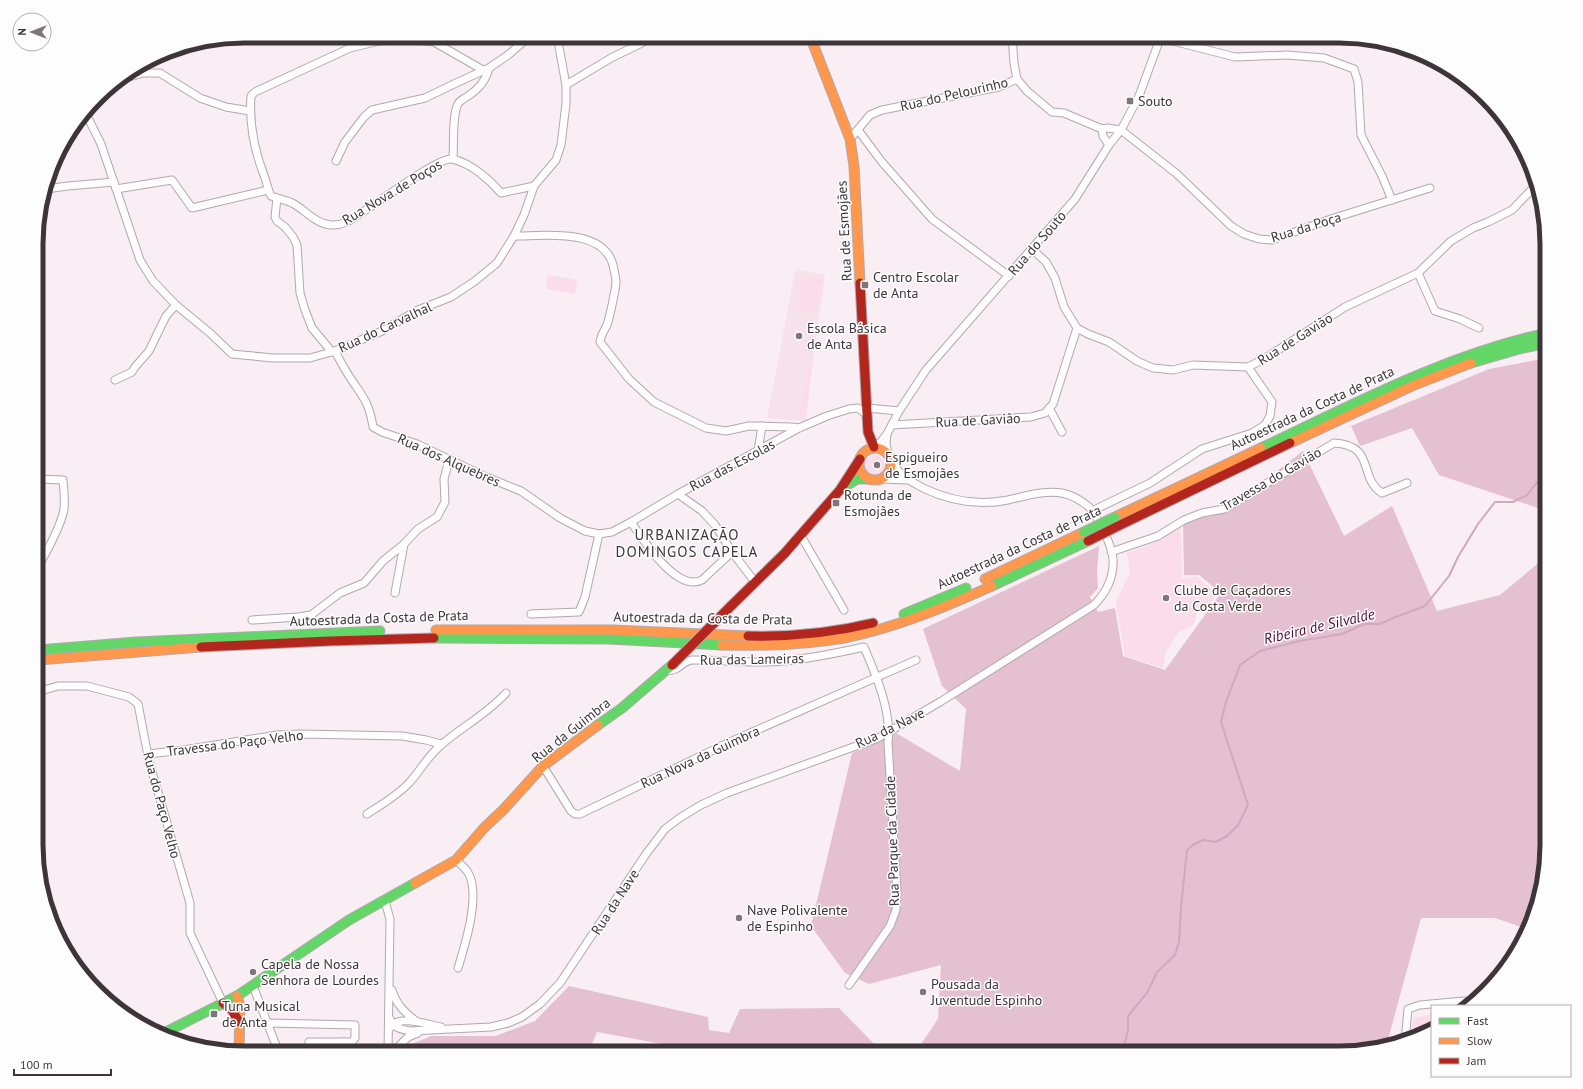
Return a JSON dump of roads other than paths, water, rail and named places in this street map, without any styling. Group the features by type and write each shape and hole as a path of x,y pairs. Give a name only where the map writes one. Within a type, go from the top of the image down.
{"main road":[{"name":"Rua de Esmojães","path":"813,43 850,139 854,166 868,432 862,455"},
{"name":"Autoestrada da Costa de Prata","path":"43,660 136,651 372,639 581,638 766,645 804,643 842,638 905,622 942,608 1086,536 1115,517 1399,382 1451,360 1496,346 1540,335"},
{"name":"Autoestrada da Costa de Prata","path":"43,650 136,642 379,631 581,629 766,636 803,634 847,628 903,614 1086,536 1118,526 1403,390 1453,368 1498,354 1540,345"},
{"name":"Rua de Esmojães","path":"868,432 875,448"},
{"path":"875,448 882,449 889,456 892,463 889,472 882,479 878,480 869,479 860,469 862,455 875,448"},
{"name":"Rua da Guimbra","path":"168,1031 237,996 349,920 456,860 543,766 622,708 669,668 799,536 840,490 862,455"},
{"name":"Rua da Guimbra","path":"840,490 857,479 869,479"},
{"path":"237,996 240,1006 239,1046"},
{"path":"223,1003 232,1010 239,1022"}],"street":[{"path":"333,351 312,328 300,293 297,245 285,227 275,217 277,198 271,196 258,162 250,111 251,96 255,92 350,48 371,43"},
{"path":"442,43 486,69"},
{"name":"Rua Nova de Poços","path":"277,198 293,203 320,222 330,225 340,224 374,205 422,172 447,159 453,159 455,110 459,102 475,92 482,85 488,75 486,69 521,43"},
{"name":"Rua do Carvalhal","path":"88,117 101,144 140,260 153,281 176,305 210,333 232,354 273,358 310,358 333,351 382,332 418,310 451,297 475,281 497,263 514,236 534,186 556,160 562,145 566,104 566,85 558,43"},
{"path":"566,85 611,58 642,43"},
{"path":"1014,43 1014,63 1017,79"},
{"name":"Rua do Souto","path":"875,448 887,434 926,370 1075,199 1120,130 1139,96 1159,43"},
{"path":"1183,43 1235,57 1287,55 1324,58 1354,69 1358,82 1361,135 1382,176 1392,200"},
{"path":"336,161 345,142 364,117 372,110 425,98 486,69"},
{"path":"134,76 143,73 160,73 200,98 226,107 250,111"},
{"name":"Rua do Pelourinho","path":"850,139 870,115 882,110 999,87 1017,79 1027,91 1052,112 1064,113 1102,129 1108,128 1120,130"},
{"path":"1102,129 1109,145"},
{"path":"858,130 882,162 932,219 1009,276"},
{"name":"Rua da Poça","path":"1120,130 1176,174 1231,226 1244,234 1259,239 1272,240 1430,188"},
{"path":"453,159 490,179 502,193 534,186"},
{"path":"51,188 68,186 115,186 172,180 192,208 268,190"},
{"name":"Rua de Gavião","path":"1077,328 1109,342 1137,361 1153,368 1173,370 1193,365 1248,367 1264,359 1345,307 1418,272 1451,241 1473,228 1512,210 1532,190"},
{"path":"514,236 570,237 587,239 604,248 613,262 616,282 607,325 600,335 600,342 629,379 654,402 706,428 726,431 749,426 799,428"},
{"path":"1032,249 1046,262 1055,278 1064,307 1077,328 1053,404 1049,408 1062,432"},
{"path":"1418,272 1436,311 1460,319 1479,328"},
{"path":"115,380 132,372 149,351 166,316 176,305"},
{"name":"Rua dos Alquebres","path":"333,351 365,398 371,414 373,427 382,432 418,444 449,460 521,491 560,518 585,531 599,534"},
{"path":"1092,511 1150,483 1202,449 1252,433 1264,426 1270,416 1272,402 1248,367"},
{"name":"Rua das Escolas","path":"599,534 612,532 799,428 827,416 849,409 858,408 867,411 900,411"},
{"name":"Rua de Gavião","path":"892,425 1031,417 1045,413 1049,408"},
{"path":"758,451 762,426"},
{"path":"887,434 886,443 889,456"},
{"name":"Travessa do Gavião","path":"1111,552 1158,536 1184,520 1202,513 1224,509 1334,443 1346,444 1361,454 1375,489 1382,493 1407,483"},
{"name":"Rua da Nave","path":"390,1028 410,1031 426,1031 447,1028 491,1027 508,1023 522,1017 540,1004 560,983 646,854 665,829 681,817 701,805 727,793 878,738 940,702 1094,605 1103,596 1109,584 1112,570 1111,552 1102,528 1092,511 1079,500 1063,493 1049,493 983,503 949,499 907,480 897,471 889,456"},
{"path":"252,620 311,615 340,593 364,583 383,561 404,544 418,529 437,517 445,502 444,479 449,460"},
{"path":"43,479 63,480 65,498 64,511 57,529 43,555"},
{"name":"Rua da Nave","path":"882,479 907,480"},
{"path":"678,494 702,511 715,524 732,552 755,582"},
{"path":"631,522 643,541 663,564 682,578 692,582 702,580 732,552"},
{"path":"531,614 580,612 599,534"},
{"path":"799,536 804,541 844,610"},
{"path":"395,593 404,544"},
{"name":"Rua Parque da Cidade","path":"849,985 890,926 896,910 888,743 889,731 877,678 864,647"},
{"name":"Rua das Lameiras","path":"669,668 674,671 686,662 692,660 744,662 782,661 820,657 864,647"},
{"name":"Rua Nova da Guimbra","path":"543,766 571,811 575,814 580,814 732,741 916,660"},
{"name":"Rua do Paço Velho","path":"43,691 58,686 87,686 129,697 138,704 148,754 190,903 190,933 223,1003"},
{"path":"367,814 409,783 428,756 441,744 497,703 506,693"},
{"name":"Travessa do Paço Velho","path":"148,754 184,750 277,735 301,734 402,736 441,744"},
{"path":"456,860 468,872 474,893 469,930 458,968"},
{"name":"Rua da Nave","path":"385,901 390,919 390,1028 389,1046"},
{"name":"Rua da Nave","path":"390,980 394,998 402,1011 416,1021"},
{"path":"253,986 276,1046"},
{"path":"1406,1034 1408,1009 1420,1005 1464,1001"},
{"name":"Rua da Nave","path":"390,1028 401,1021 416,1021 447,1028"},
{"path":"268,1023 355,1025 355,1038 352,1042 309,1042 309,1046"},
{"name":"Rua da Nave","path":"399,1046 408,1037 426,1031"}],"waterway":[{"name":"Ribeira de Silvalde","path":"1124,1046 1128,1031 1128,1016 1147,993 1157,972 1175,955 1179,942 1187,850 1194,844 1204,840 1216,842 1227,836 1238,825 1248,805 1221,722 1226,702 1240,665 1260,651 1299,641 1342,634 1364,624 1380,624 1425,606 1449,576 1458,557 1478,524 1495,502 1513,502 1527,495 1540,479"}],"place":[{"name":"Souto","path":"1130,101"},
{"name":"Centro Escolar de Anta","path":"865,285"},
{"name":"Escola Básica de Anta","path":"799,336"},
{"name":"Espigueiro de Esmojães","path":"877,465"},
{"name":"Rotunda de Esmojães","path":"836,503"},
{"name":"Clube de Caçadores da Costa Verde","path":"1166,598"},
{"name":"Nave Polivalente de Espinho","path":"739,918"},
{"name":"Capela de Nossa Senhora de Lourdes","path":"253,972"},
{"name":"Pousada da Juventude Espinho","path":"923,992"},
{"name":"Tuna Musical de Anta","path":"214,1014"}],"district":[{"name":"URBANIZAÇÃO DOMINGOS CAPELA","path":"687,542"}]}
